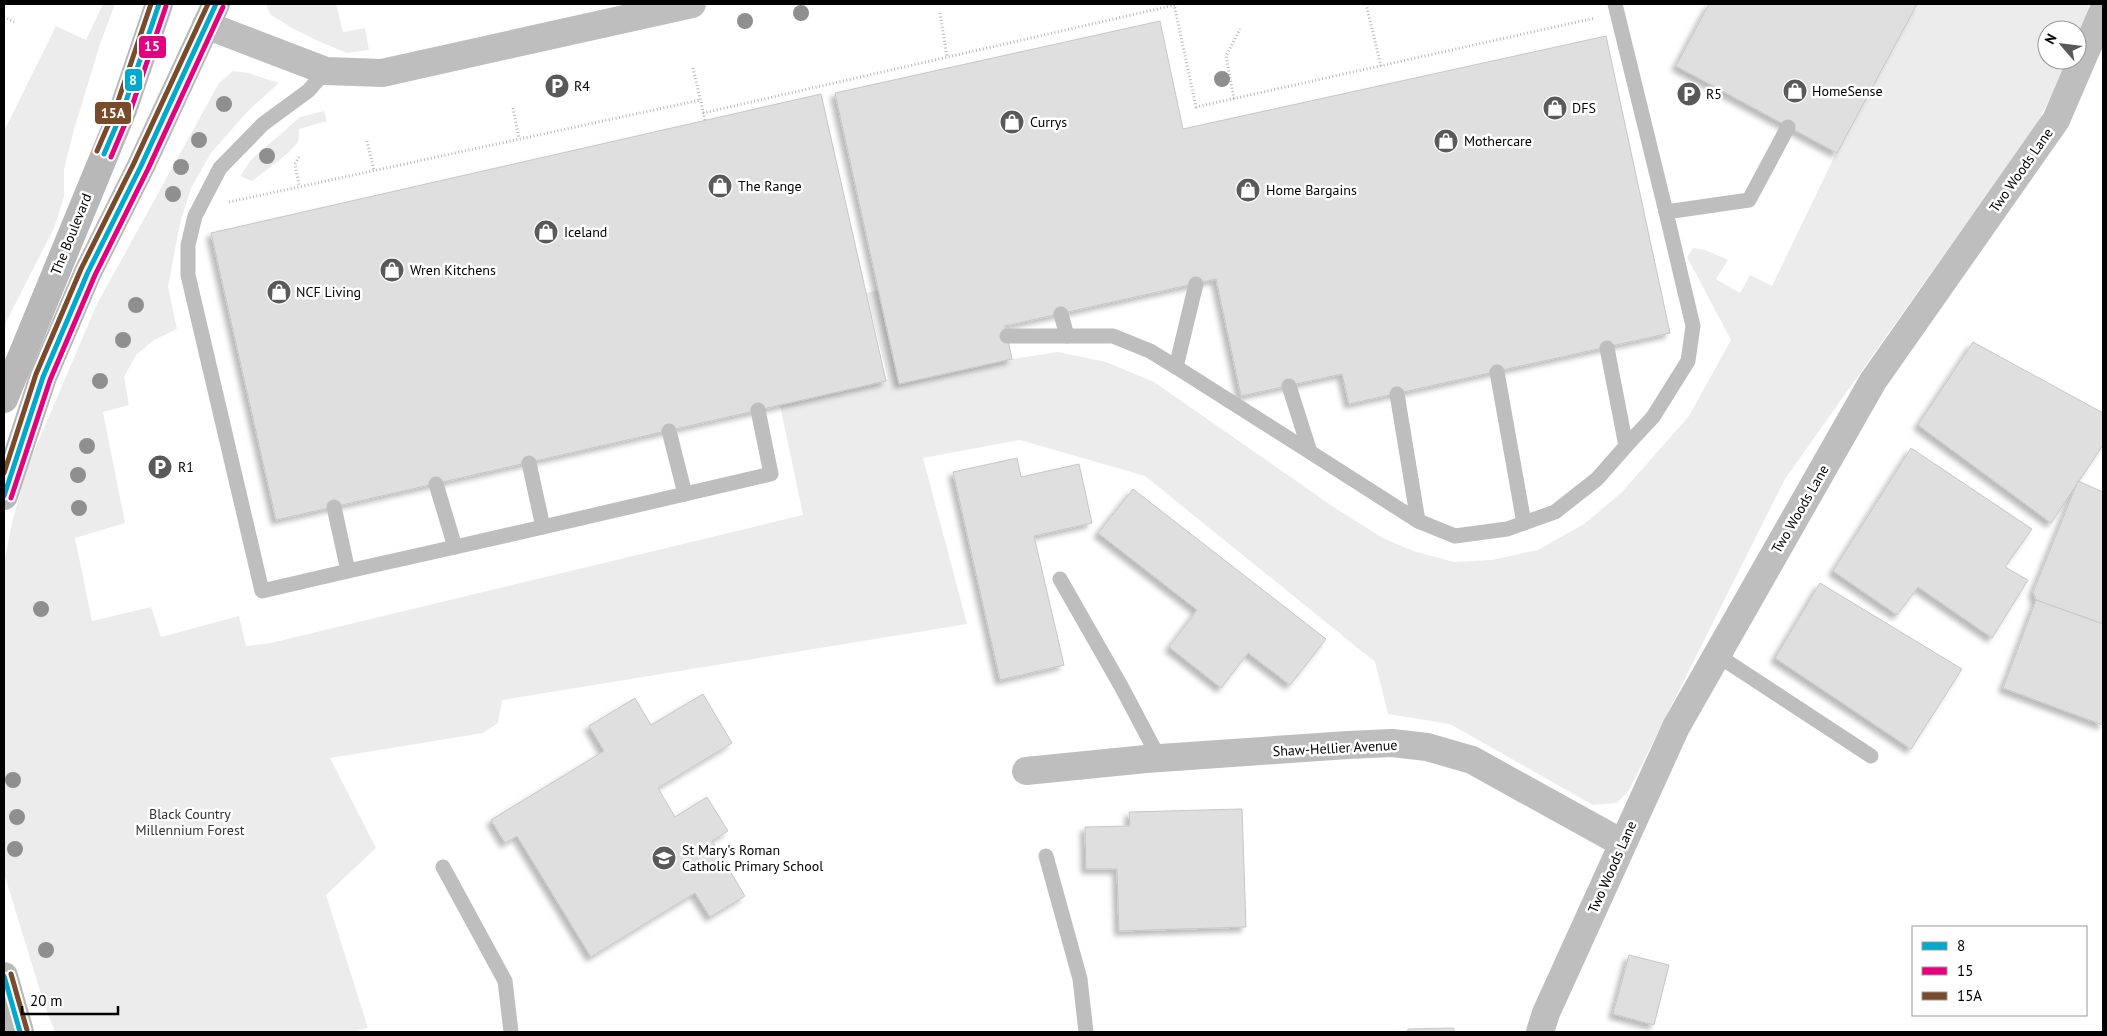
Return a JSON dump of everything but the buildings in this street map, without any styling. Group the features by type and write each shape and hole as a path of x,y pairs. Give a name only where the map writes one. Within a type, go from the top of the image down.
{"street":[{"name":"The Boulevard","path":"137,67 144,4"},
{"name":"The Boulevard","path":"4,399 123,110 159,4"},
{"path":"4,496 43,377 88,272 141,166 211,14 326,71 382,72 692,4"},
{"name":"Two Woods Lane","path":"1540,1032 1546,1013 1676,727 1873,381 2056,120 2103,11"},
{"name":"Shaw-Hellier Avenue","path":"1026,771 1159,758 1348,745 1392,743 1427,747 1472,760 1622,843"},
{"path":"4,976 20,1032"}],"lane":[{"path":"1007,336 1114,336 1150,351 1418,521 1455,536 1507,529 1555,512 1596,479 1653,417 1688,361 1693,326 1617,9"},
{"path":"326,71 308,91 263,124 220,168 195,216 188,245 188,275 262,591 771,474 758,410"},
{"path":"1666,212 1749,200 1788,126"},
{"path":"1176,367 1196,284"},
{"path":"1061,314 1068,336"},
{"path":"1607,348 1626,446"},
{"path":"1497,372 1524,523"},
{"path":"1289,386 1310,452"},
{"path":"1397,394 1418,521"},
{"path":"669,431 685,494"},
{"path":"529,463 544,527"},
{"path":"436,484 455,547"},
{"path":"334,507 348,571"},
{"path":"1060,578 1159,758"},
{"path":"1717,655 1871,756"},
{"path":"1046,856 1080,979 1086,1032"},
{"path":"443,867 505,981 511,1032"}],"path":[{"path":"703,113 1175,4 1196,107 1381,66 1617,9"},
{"path":"1366,4 1381,66"},
{"path":"940,13 947,57"},
{"path":"4,17 14,22"},
{"path":"1234,99 1226,56 1240,30"},
{"path":"693,68 704,120"},
{"path":"200,208 700,100"},
{"path":"513,108 519,139"},
{"path":"367,141 374,170"},
{"path":"299,157 295,164 299,186"}],"green space":[{"path":"103,4 115,4 100,44 73,133 64,170 64,197 54,228 4,326 4,131 56,26 86,40"},
{"path":"266,4 336,4 343,32 365,28 369,50 347,53 318,41 270,14"},
{"name":"Black Country Millennium Forest","path":"1917,4 2090,4 2084,20 2037,20 2037,70 2064,70 2038,122 1785,479 1629,790 1617,803 1593,805 1450,724 1388,714 1375,662 1145,476 1020,440 923,458 967,624 502,700 498,723 483,733 330,758 376,848 326,895 368,1028 353,1032 55,1032 44,1004 4,873 4,564 12,523 26,470 97,304 219,83 233,71 248,73 279,83 248,111 211,153 191,188 180,223 168,287 177,329 154,340 136,355 124,377 129,405 103,412 125,523 75,538 92,621 151,607 161,637 239,616 246,646 271,643 803,515 780,405 888,379 866,293 878,290 899,383 1012,359 1058,352 1106,362 1154,382 1338,510 1383,538 1413,551 1454,562 1492,560 1538,550 1584,524 1621,493 1689,416 1731,340 1687,257 1693,248 1705,250 1728,260 1716,279 1740,293 1750,275 1772,286 1838,149"},
{"path":"324,111 327,121 299,129 296,145 270,168 252,181 240,176 251,160 300,117"}],"transit line":[{"name":"15A","path":"97,151 116,107 151,4"},
{"name":"8","path":"104,154 123,110 159,4"},
{"name":"15A","path":"4,473 36,374 81,269 134,163 208,4"},
{"name":"8","path":"4,496 43,377 88,272 141,166 216,4"},
{"name":"15","path":"111,157 130,112 166,6"},
{"name":"15","path":"11,498 50,380 95,275 148,169 223,7"},
{"name":"15A","path":"11,974 27,1030"},
{"name":"8","path":"4,976 20,1032"}],"place":[{"name":"R4","path":"557,86"},
{"name":"HomeSense","path":"1795,91"},
{"name":"R5","path":"1689,94"},
{"name":"DFS","path":"1555,108"},
{"name":"Currys","path":"1012,122"},
{"name":"Mothercare","path":"1446,141"},
{"name":"The Range","path":"720,186"},
{"name":"Home Bargains","path":"1248,190"},
{"name":"Iceland","path":"546,232"},
{"name":"Wren Kitchens","path":"392,270"},
{"name":"NCF Living","path":"279,292"},
{"name":"R1","path":"160,467"},
{"name":"St Mary's Roman Catholic Primary School","path":"664,858"}]}
